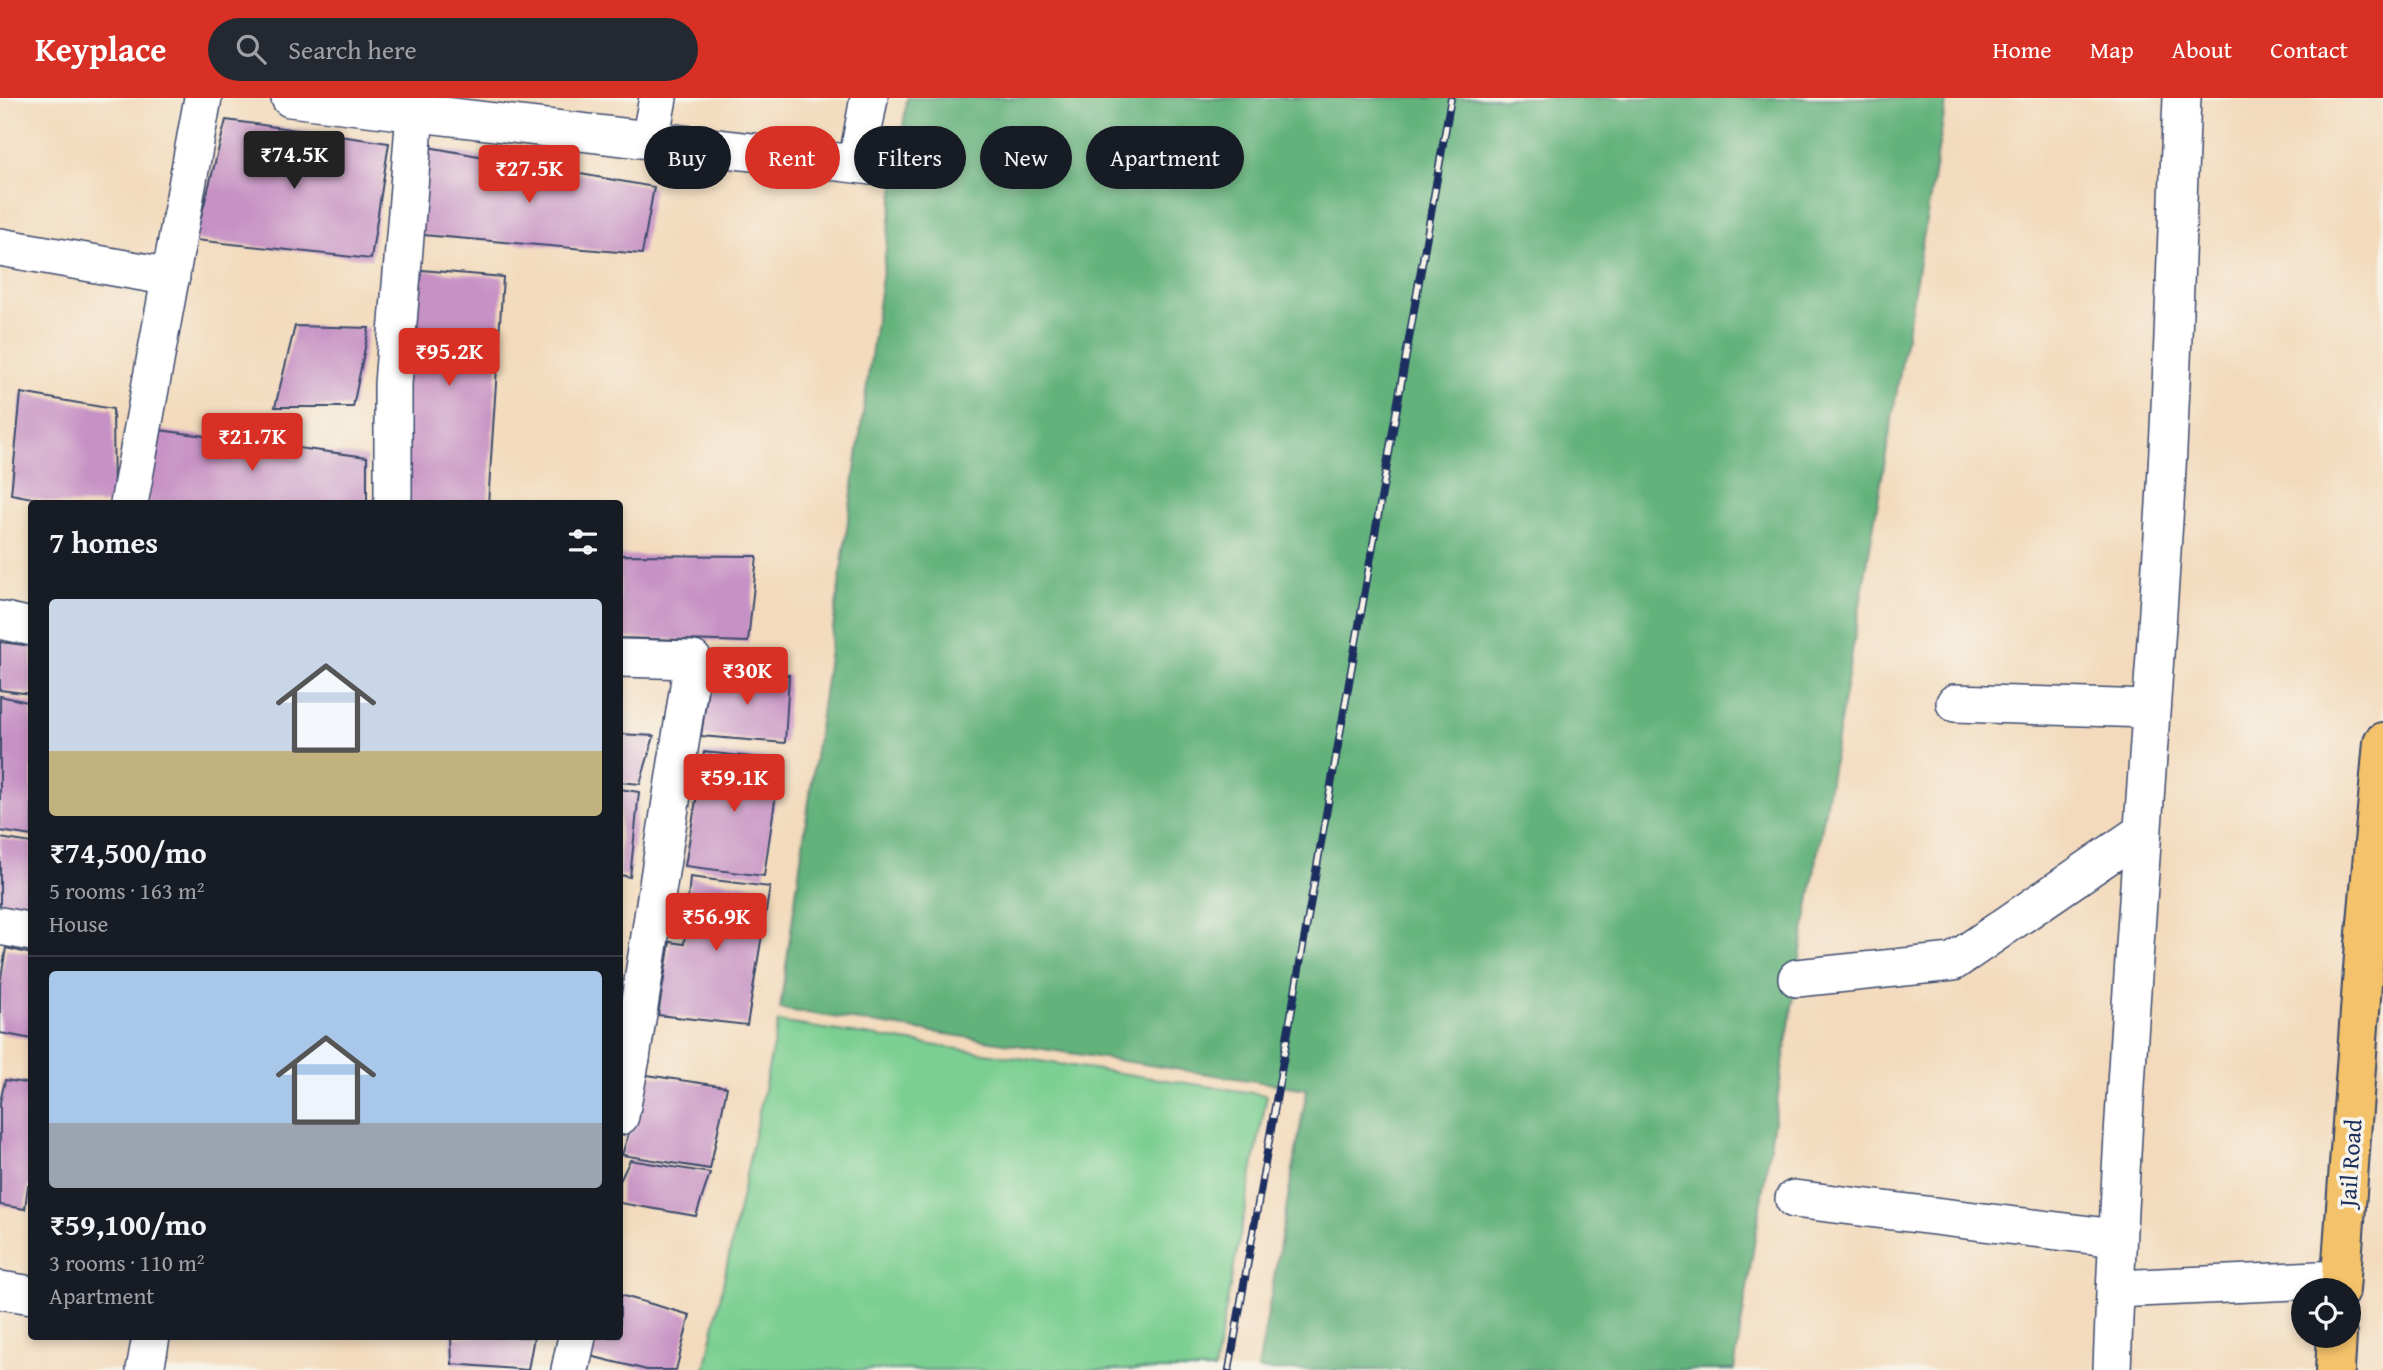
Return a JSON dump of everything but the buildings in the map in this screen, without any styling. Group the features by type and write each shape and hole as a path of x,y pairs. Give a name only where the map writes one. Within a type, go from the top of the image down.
{"highway":[{"name":"Jail Road","path":"2340,1278 2383,742"},
{"path":"2335,1370 2336,1348"}],"street":[{"path":"130,500 203,98"},
{"path":"653,126 658,98"},
{"path":"731,149 872,166 860,147 869,98"},
{"path":"2112,1370 2116,1238 2164,517 2182,98"},
{"path":"300,99 644,139"},
{"path":"393,500 393,384 415,113"},
{"path":"0,247 171,276"},
{"path":"0,620 28,626"},
{"path":"623,657 693,660 623,1080"},
{"path":"1955,703 2150,709"},
{"path":"1797,978 1953,962 2142,832"},
{"path":"0,926 28,931"},
{"path":"1794,1199 2116,1238"},
{"path":"2115,1289 2291,1285"},
{"path":"0,1290 28,1294"},
{"path":"145,1370 150,1340"},
{"path":"570,1370 576,1340"}],"green space":[{"path":"907,98 1947,98 1805,926 1734,1370 1258,1370 1307,1089 780,1009 894,189 966,189 966,126 903,126"},
{"path":"778,1022 1267,1095 1214,1370 705,1370"}],"railway":[{"path":"1229,1370 1451,98"}]}
